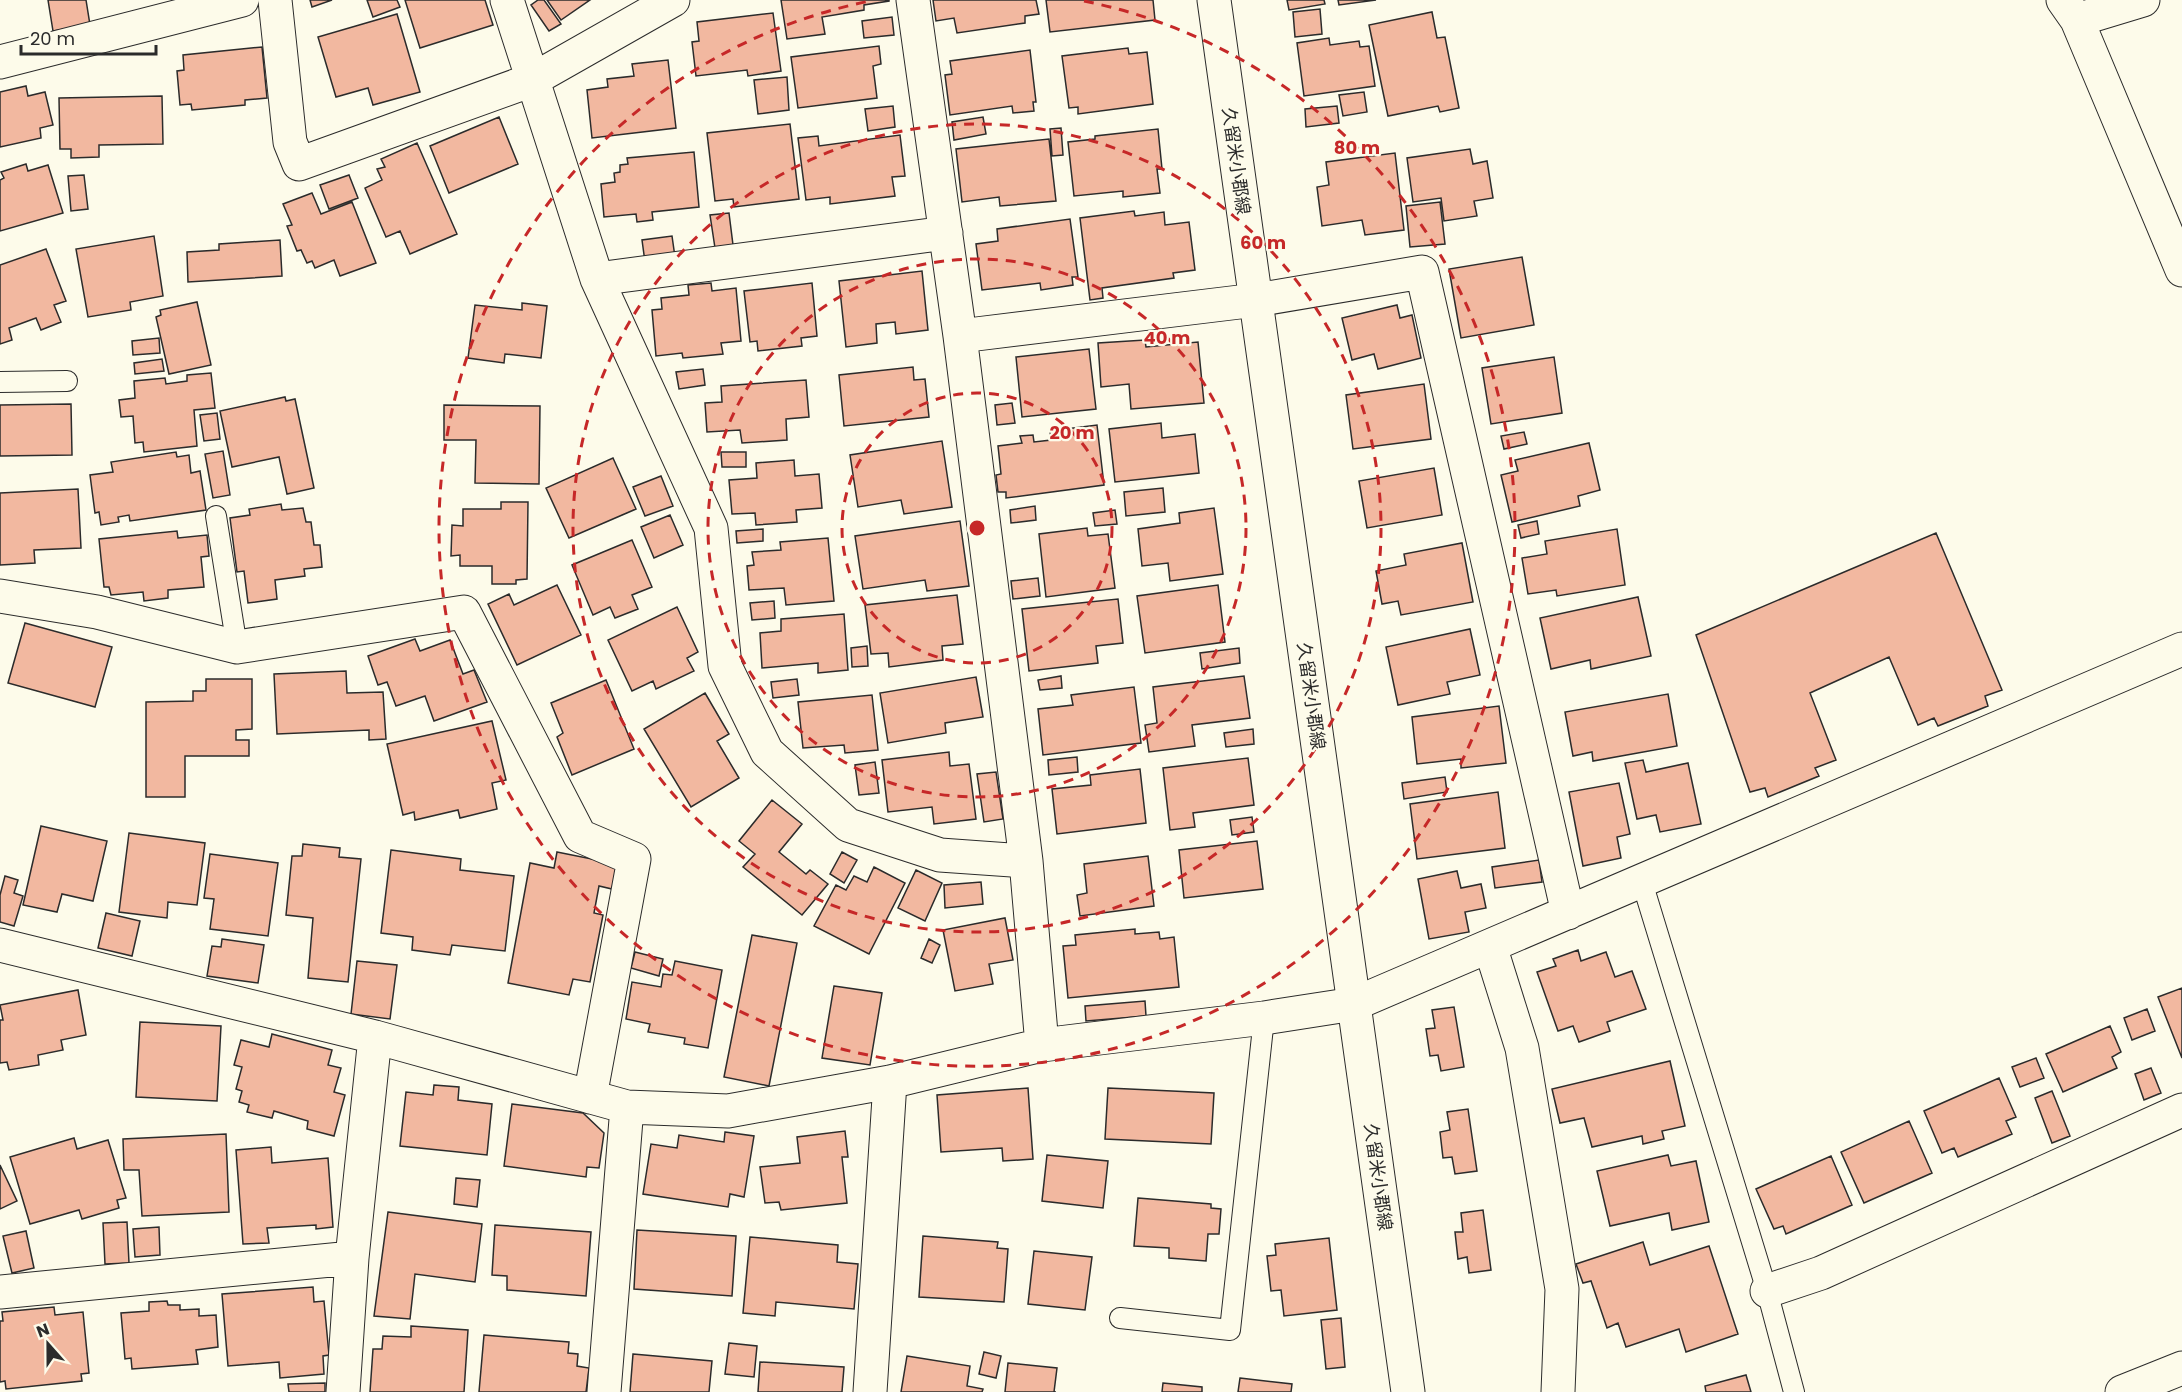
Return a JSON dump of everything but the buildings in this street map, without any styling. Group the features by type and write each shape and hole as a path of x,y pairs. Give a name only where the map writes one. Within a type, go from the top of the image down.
{"street":[{"path":"0,62 242,0"},
{"path":"274,0 290,142 299,164 532,80 673,0"},
{"path":"507,0 597,279 711,528 725,666 767,752 848,825 940,855 1026,861"},
{"path":"913,0 960,336 1026,861 1042,1045"},
{"name":"久留米小郡線","path":"1214,0 1407,1392"},
{"path":"2143,0 2070,10 2182,270"},
{"path":"597,279 946,233"},
{"path":"960,336 1256,300 1422,272 1568,913"},
{"path":"0,596 97,612 237,647 464,612 580,836 634,859 590,1097"},
{"path":"0,945 375,1037 627,1107 728,1111 890,1082 1042,1045 1264,1018 1354,1004 2182,649"},
{"path":"1490,946 1522,1048 1562,1289 1558,1392"},
{"path":"343,1392 352,1258 375,1037"},
{"path":"870,1392 890,1082"},
{"path":"604,1392 627,1107"},
{"path":"1767,1292 1821,1273 2182,1110"},
{"path":"0,1292 352,1258"},
{"path":"2122,1392 2182,1368"}],"lane":[{"path":"0,382 67,381"},
{"path":"216,516 237,647"},
{"path":"1642,882 1767,1292 1794,1392"},
{"path":"1120,1318 1230,1330 1264,1018"}]}
